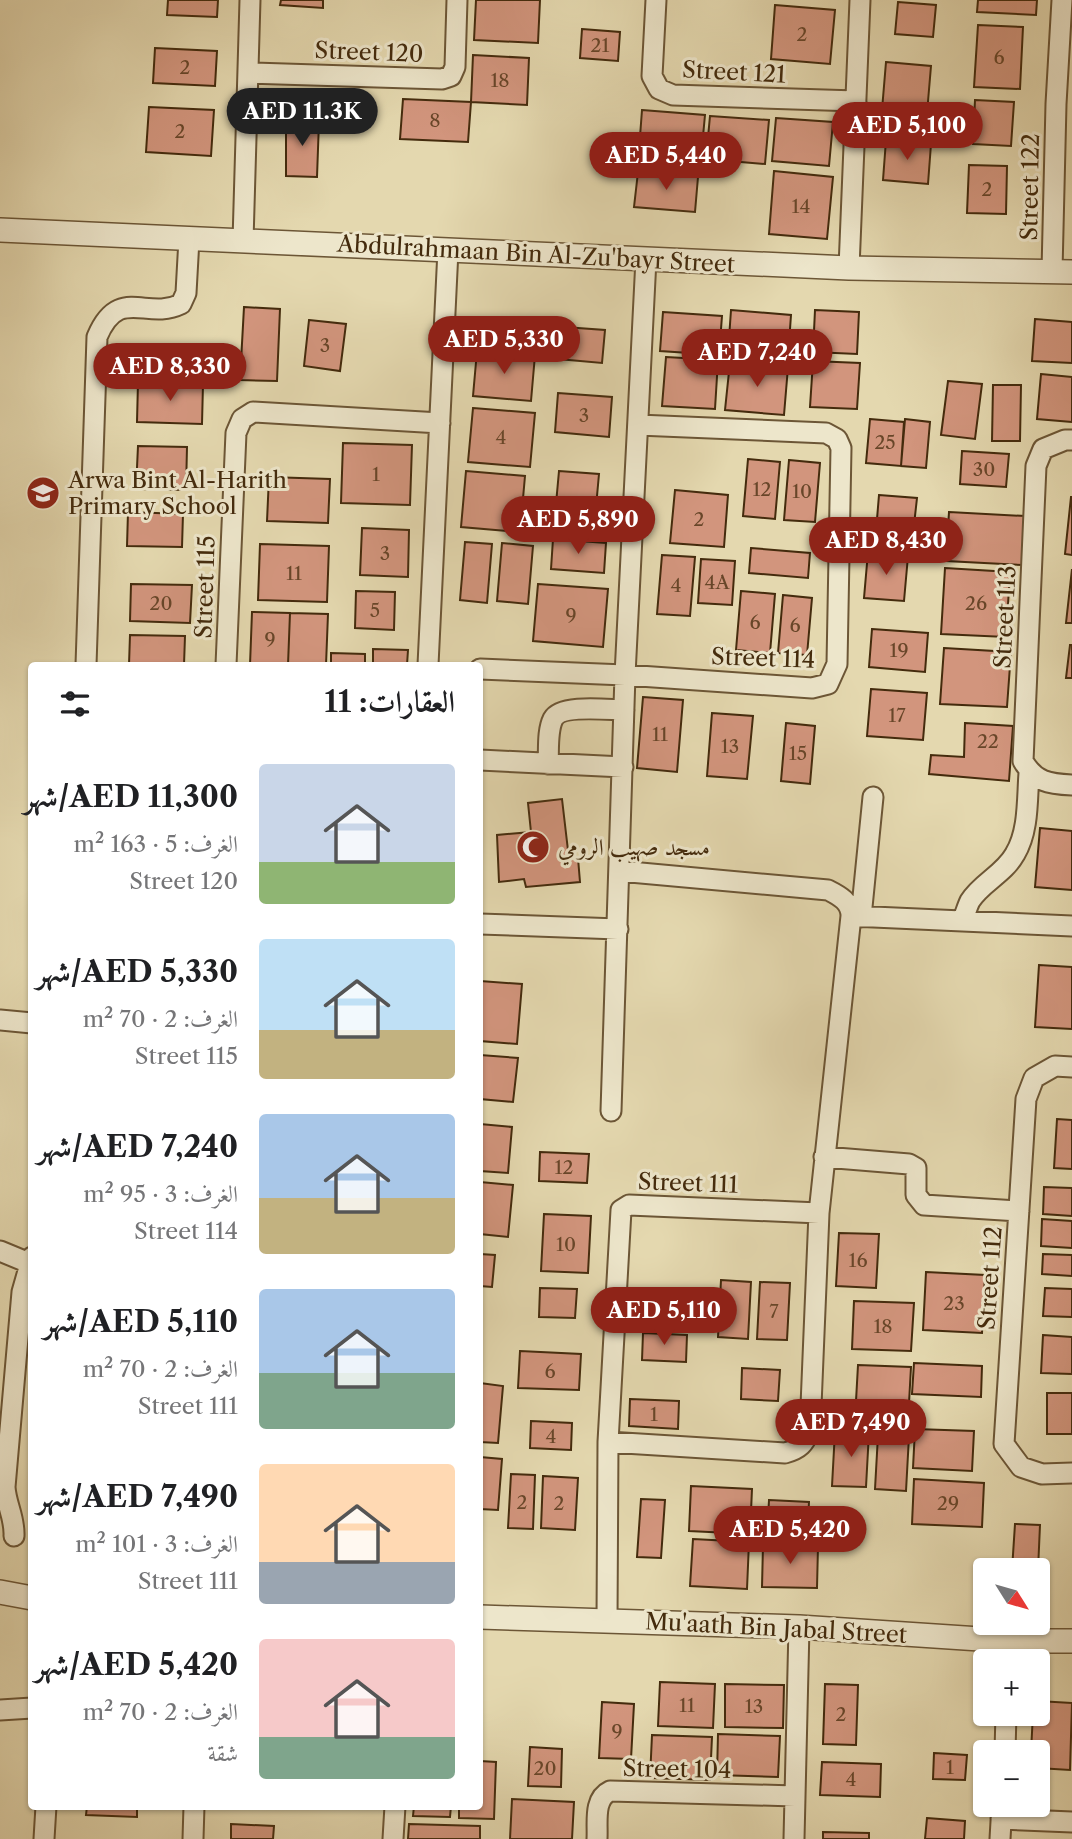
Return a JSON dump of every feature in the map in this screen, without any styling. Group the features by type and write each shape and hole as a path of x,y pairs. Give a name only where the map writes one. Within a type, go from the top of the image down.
{"street":[{"path":"243,241 250,73 250,0"},
{"name":"Street 120","path":"250,73 442,79 451,76 454,67 457,0"},
{"name":"Street 121","path":"656,0 652,76 659,89 673,95 856,101"},
{"path":"849,268 860,0"},
{"name":"Street 122","path":"1062,0 1062,271"},
{"name":"Abdulrahmaan Bin Al-Zu'bayr Street","path":"0,230 849,268 1062,271"},
{"path":"86,662 97,337 104,321 120,309 172,309 181,304 186,293 189,239"},
{"path":"428,662 448,250"},
{"path":"611,1111 625,675 646,259"},
{"name":"Street 115","path":"226,662 236,433 242,419 253,412 440,423"},
{"name":"Street 114","path":"483,669 625,675 812,688 828,684 837,664 841,448 837,439 826,433 638,425"},
{"name":"Street 113","path":"1029,773 1023,761 1036,466 1043,449 1072,440"},
{"path":"548,764 549,733 557,714 570,710 624,710"},
{"path":"483,760 623,767"},
{"path":"962,921 970,901 999,874 1016,853 1024,832 1029,773 1044,783 1072,785"},
{"path":"608,1442 785,1453 794,1451 803,1444 810,1430 819,1213 824,1157 873,797"},
{"path":"619,871 828,890 842,897 856,916"},
{"path":"856,916 1072,926"},
{"path":"483,924 618,929"},
{"path":"0,1020 28,1023"},
{"name":"Street 112","path":"1072,1067 1055,1066 1034,1078 1026,1099 1004,1444 1021,1467 1042,1474 1072,1473"},
{"path":"824,1157 909,1164 916,1168 916,1195 924,1205 1019,1211"},
{"name":"Street 111","path":"607,1621 608,1442 620,1213 623,1207 629,1205 819,1213"},
{"path":"0,1251 28,1259"},
{"path":"14,1536 14,1519 6,1501 5,1487 22,1292 28,1268"},
{"path":"0,1592 28,1597"},
{"name":"Mu'aath Bin Jabal Street","path":"483,1617 799,1628 991,1649"},
{"path":"794,1839 799,1628"},
{"name":"Mu'aath Bin Jabal Street","path":"1022,1649 1072,1641"},
{"path":"0,1710 28,1708"},
{"name":"Street 104","path":"597,1839 598,1803 601,1797 610,1791 795,1796"},
{"path":"44,1839 46,1810"},
{"path":"193,1839 194,1810"},
{"path":"393,1839 394,1810"},
{"path":"1000,1839 1002,1817"},
{"path":"1040,1817 1072,1822"}],"building":[{"path":"168,0 218,0 217,17 167,15"},
{"path":"281,0 323,0 323,8 280,5"},
{"path":"476,0 540,0 538,43 474,40"},
{"path":"978,0 1037,0 1036,15 977,12"},
{"path":"898,2 936,5 933,37 895,34"},
{"path":"775,5 835,10 830,64 771,59"},
{"path":"978,25 1023,27 1020,89 974,87"},
{"path":"582,29 620,32 618,61 580,58"},
{"path":"155,48 217,51 215,86 153,83"},
{"path":"473,55 529,58 527,105 471,102"},
{"path":"886,62 931,66 926,125 881,122"},
{"path":"403,99 471,102 468,142 400,139"},
{"path":"975,100 1014,102 1011,146 973,144"},
{"path":"149,107 214,110 211,156 146,152"},
{"path":"642,110 705,115 700,168 638,163"},
{"path":"710,116 769,120 765,164 706,159"},
{"path":"776,118 833,122 829,166 772,161"},
{"path":"286,120 319,121 317,177 286,176"},
{"path":"886,140 931,144 928,184 883,180"},
{"path":"969,165 1007,166 1006,214 967,213"},
{"path":"774,171 833,177 827,239 769,234"},
{"path":"638,172 698,177 695,212 634,207"},
{"path":"244,307 280,309 277,381 240,380"},
{"path":"731,310 791,315 788,357 728,353"},
{"path":"815,310 859,312 857,354 813,352"},
{"path":"663,312 722,316 719,355 660,351"},
{"path":"1035,319 1072,322 1072,363 1032,361"},
{"path":"309,320 346,324 340,371 304,366"},
{"path":"550,326 605,330 602,363 547,358"},
{"path":"477,351 535,355 531,401 473,396"},
{"path":"666,357 718,360 715,409 662,406"},
{"path":"813,361 860,363 857,409 810,407"},
{"path":"730,362 788,367 784,415 725,410"},
{"path":"1041,374 1072,377 1072,422 1037,419"},
{"path":"948,381 982,384 975,439 941,435"},
{"path":"138,382 203,384 202,424 137,422"},
{"path":"993,385 1021,385 1020,441 992,441"},
{"path":"558,393 612,397 609,437 555,432"},
{"path":"473,408 535,413 530,467 468,462"},
{"path":"870,419 904,422 901,466 866,463"},
{"path":"905,419 930,422 926,468 901,466"},
{"path":"343,443 412,445 410,505 341,503"},
{"path":"138,446 187,447 186,490 136,489"},
{"path":"962,451 1009,454 1006,487 960,484"},
{"path":"748,459 780,462 775,519 743,516"},
{"path":"789,460 820,463 815,522 784,520"},
{"path":"466,471 525,476 520,532 461,527"},
{"path":"559,471 599,474 595,518 555,515"},
{"path":"269,477 330,479 328,523 267,521"},
{"path":"675,490 728,495 724,547 670,543"},
{"path":"879,495 917,498 913,534 876,531"},
{"path":"1072,497 1072,555 1065,554"},
{"path":"128,512 183,514 182,547 127,546"},
{"path":"949,512 1025,516 1022,565 946,561"},
{"path":"362,528 409,530 408,577 360,575"},
{"path":"553,539 606,543 604,573 551,569"},
{"path":"465,542 492,544 487,603 460,600"},
{"path":"502,543 533,546 528,604 497,601"},
{"path":"260,544 329,546 327,602 258,600"},
{"path":"751,548 810,553 808,578 749,573"},
{"path":"868,552 908,556 904,601 864,598"},
{"path":"662,555 695,557 690,616 657,614"},
{"path":"701,559 735,561 732,605 698,603"},
{"path":"945,568 1010,572 1006,637 941,634"},
{"path":"1072,569 1072,623 1066,623"},
{"path":"131,584 192,585 190,623 130,621"},
{"path":"538,584 608,589 603,647 533,641"},
{"path":"356,591 395,592 394,630 355,628"},
{"path":"741,591 775,594 770,653 736,650"},
{"path":"783,595 812,598 807,655 778,653"},
{"path":"252,612 290,613 288,662 250,662"},
{"path":"290,613 328,614 326,662 288,662"},
{"path":"872,629 928,633 925,672 869,667"},
{"path":"130,635 185,636 184,662 129,662"},
{"path":"1070,645 1072,678 1066,678"},
{"path":"944,648 1011,652 1007,707 940,704"},
{"path":"373,649 408,650 407,662 373,662"},
{"path":"331,653 365,654 365,662 331,662"},
{"path":"871,689 927,693 923,740 867,736"},
{"path":"643,697 683,700 677,772 637,768"},
{"path":"712,713 753,716 747,779 707,776"},
{"path":"786,723 815,726 810,784 781,781"},
{"path":"965,723 1013,726 1009,781 929,774 931,755 964,757"},
{"name":"مسجد صهيب الرومي","path":"562,799 569,859 578,858 580,882 526,887 524,879 499,882 497,835 531,832 528,803"},
{"path":"1040,828 1072,831 1072,890 1035,887"},
{"path":"1039,965 1072,967 1072,1029 1035,1027"},
{"path":"483,981 522,984 517,1044 483,1041"},
{"path":"483,1055 518,1058 513,1102 483,1099"},
{"path":"1057,1119 1072,1120 1072,1169 1054,1168"},
{"path":"483,1124 512,1127 508,1173 483,1171"},
{"path":"540,1152 589,1154 587,1183 539,1181"},
{"path":"483,1182 513,1185 508,1237 483,1234"},
{"path":"1044,1187 1072,1188 1072,1216 1043,1214"},
{"path":"544,1214 591,1216 588,1273 541,1271"},
{"path":"1042,1219 1072,1221 1072,1248 1041,1246"},
{"path":"839,1233 879,1234 876,1288 836,1286"},
{"path":"483,1254 495,1255 492,1287 483,1286"},
{"path":"1043,1254 1072,1255 1072,1276 1042,1274"},
{"path":"926,1272 985,1275 982,1333 923,1330"},
{"path":"721,1280 751,1282 748,1339 718,1337"},
{"path":"760,1282 790,1283 787,1340 757,1339"},
{"path":"540,1288 577,1289 575,1318 539,1317"},
{"path":"1045,1288 1072,1289 1072,1317 1043,1316"},
{"path":"854,1301 914,1303 911,1351 852,1349"},
{"path":"643,1333 687,1335 686,1362 642,1360"},
{"path":"1043,1335 1072,1337 1072,1374 1041,1373"},
{"path":"520,1351 581,1354 579,1390 518,1388"},
{"path":"914,1363 982,1366 981,1397 912,1394"},
{"path":"858,1365 911,1367 908,1421 855,1419"},
{"path":"742,1368 780,1370 778,1401 741,1399"},
{"path":"483,1383 503,1386 498,1443 483,1442"},
{"path":"1047,1393 1072,1393 1072,1434 1047,1434"},
{"path":"630,1399 679,1401 678,1429 629,1426"},
{"path":"531,1421 572,1423 571,1450 530,1448"},
{"path":"915,1429 974,1431 972,1471 913,1468"},
{"path":"835,1431 869,1432 866,1487 832,1486"},
{"path":"878,1435 909,1436 906,1491 875,1489"},
{"path":"483,1457 502,1459 498,1510 483,1509"},
{"path":"511,1474 535,1475 533,1529 508,1528"},
{"path":"543,1476 578,1478 575,1530 541,1528"},
{"path":"914,1479 984,1483 982,1527 912,1524"},
{"path":"691,1486 752,1489 750,1534 689,1531"},
{"path":"641,1499 665,1500 661,1558 637,1557"},
{"path":"769,1500 809,1502 807,1540 767,1538"},
{"path":"1015,1524 1040,1525 1039,1558 1013,1558"},
{"path":"693,1539 749,1542 747,1589 690,1586"},
{"path":"763,1545 818,1546 817,1588 762,1587"},
{"path":"660,1682 715,1684 713,1728 658,1726"},
{"path":"725,1684 784,1685 783,1728 725,1727"},
{"path":"825,1684 858,1685 856,1745 823,1744"},
{"path":"602,1702 634,1704 631,1759 599,1758"},
{"path":"1050,1702 1072,1703 1070,1770 1050,1769 1050,1740 1032,1740 1032,1726 1050,1726"},
{"path":"718,1734 780,1736 778,1777 717,1775"},
{"path":"652,1735 712,1737 710,1780 650,1778"},
{"path":"530,1747 562,1749 561,1787 528,1786"},
{"path":"934,1753 967,1755 965,1780 933,1779"},
{"path":"483,1761 496,1762 494,1819 459,1818 459,1810 483,1810"},
{"path":"822,1762 881,1764 880,1797 820,1795"},
{"path":"512,1799 574,1802 572,1839 510,1839"},
{"path":"87,1810 137,1810 137,1817 86,1815"},
{"path":"414,1810 451,1810 450,1817 413,1816"},
{"path":"927,1818 965,1821 964,1839 925,1839"},
{"path":"231,1824 274,1826 273,1839 231,1839"},
{"path":"409,1824 480,1826 480,1839 408,1839"},
{"path":"823,1832 869,1833 869,1839 823,1839"}],"place":[{"name":"Arwa Bint Al-Harith Primary School","path":"43,493"},
{"name":"مسجد صهيب الرومي","path":"533,847"}]}
